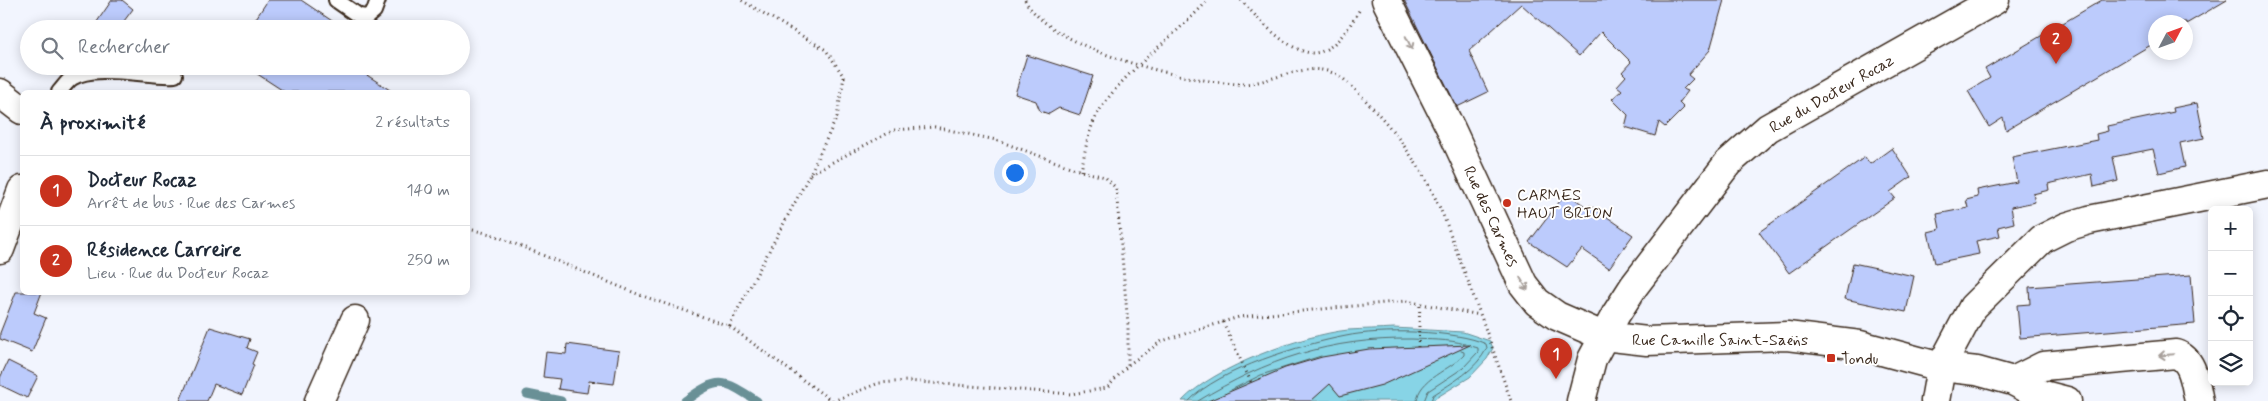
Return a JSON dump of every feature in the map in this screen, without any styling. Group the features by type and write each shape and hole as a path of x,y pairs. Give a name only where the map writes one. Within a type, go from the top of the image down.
{"street":[{"name":"Rue du Docteur Rocaz","path":"1603,336 1634,286 1728,163 1768,128 1995,0"},
{"name":"Rue des Carmes","path":"1373,4 1447,120 1523,284 1537,302 1557,316 1603,336"},
{"path":"0,93 20,108"},
{"path":"1935,401 1941,368 1973,307 2042,239 2066,227 2089,220 2268,184"},
{"path":"0,249 20,195"},
{"path":"319,401 355,320"},
{"name":"Rue Camille Saint-Saëns","path":"1603,336 1646,341 1788,336 1860,345 1941,368 1977,370 2012,381 2036,392 2067,401"},
{"path":"1582,401 1592,359 1603,336"},
{"path":"2012,381 2043,366 2176,354 2185,356 2190,366 2199,401"}],"lane":[{"path":"336,0 359,16 367,17 374,11 378,0"},
{"path":"61,90 72,78 81,75"},
{"path":"152,75 175,75"}],"path":[{"path":"729,326 810,174 837,117 844,77 826,50 741,0"},
{"path":"1025,0 1052,29 1092,50 1140,65 1197,79 1239,84 1295,71 1323,69 1342,78 1397,134 1439,205 1511,401"},
{"path":"1081,171 1088,138 1099,112 1140,65 1173,36 1208,0"},
{"path":"1241,0 1256,17 1283,40 1298,49 1313,53 1330,46 1373,4"},
{"path":"810,174 894,130 935,127 996,140 1081,171 1105,177 1116,188 1128,325 1128,365"},
{"path":"470,229 492,234 640,295 729,326 832,401 879,383 907,381 1071,394 1107,388 1128,365 1162,340 1239,317 1406,301 1481,315"},
{"path":"1418,347 1420,304"},
{"path":"1222,322 1251,382"}],"water":[{"path":"1394,328 1463,332 1490,341 1493,348 1487,359 1470,377 1431,401 1182,401 1196,388 1236,365 1307,338 1348,330"}],"building":[{"path":"112,0 122,0 133,9 125,20 98,20"},
{"path":"268,0 301,0 331,20 255,20"},
{"path":"1404,0 1724,0 1710,50 1688,75 1693,79 1683,89 1688,91 1679,103 1684,108 1665,127 1659,122 1655,136 1625,127 1628,115 1612,99 1622,90 1617,86 1626,76 1622,72 1631,62 1601,32 1579,56 1521,4 1469,51 1488,92 1457,107"},
{"path":"2102,0 2227,0 2193,20 2193,15 2148,15 2148,47 2006,130 2003,118 1989,127 1968,91 1990,78 1985,69"},
{"path":"1027,55 1093,76 1080,115 1059,108 1049,114 1040,111 1036,101 1015,94"},
{"path":"259,75 367,75 390,90 282,90"},
{"path":"2197,103 2204,138 2180,143 2185,167 2159,173 2153,149 2113,157 2118,181 2094,187 2092,174 2048,184 2049,190 2033,194 2035,202 2011,207 2014,223 1998,227 2000,236 1976,241 1979,254 1935,263 1928,232 1940,229 1937,214 1968,208 1966,200 1978,197 1977,190 2017,182 2012,157 2097,140 2096,134 2108,131 2107,126 2174,112 2173,108"},
{"path":"1892,148 1911,177 1890,192 1895,198 1789,273 1759,232 1865,157 1870,164"},
{"path":"1566,193 1588,208 1590,205 1633,235 1609,268 1582,249 1567,267 1529,242"},
{"path":"1853,263 1914,276 1906,312 1845,299"},
{"path":"2191,275 2195,324 2020,338 2017,305 2030,304 2029,287"},
{"path":"16,292 20,292 20,295 41,295 34,313 46,318 32,352 0,339 0,333"},
{"path":"210,327 250,339 247,348 257,352 242,395 214,384 207,401 180,401"},
{"path":"567,344 619,351 614,384 589,381 587,393 558,389 560,379 543,377 546,352 566,354"},
{"path":"1470,345 1382,385 1340,396 1330,384 1311,401 1208,401 1285,368 1322,357 1369,349"},
{"path":"8,361 38,376 27,398 0,385 0,378"}],"waterway":[{"path":"685,401 706,387 721,383 736,388 757,401"},
{"path":"527,394 561,401"}],"place":[{"name":"Résidence Carreire","path":"2056,64"},
{"name":"CARMES HAUT BRION","path":"1507,203"},
{"name":"Tondu","path":"1831,358"},
{"name":"Docteur Rocaz","path":"1556,379"}]}
